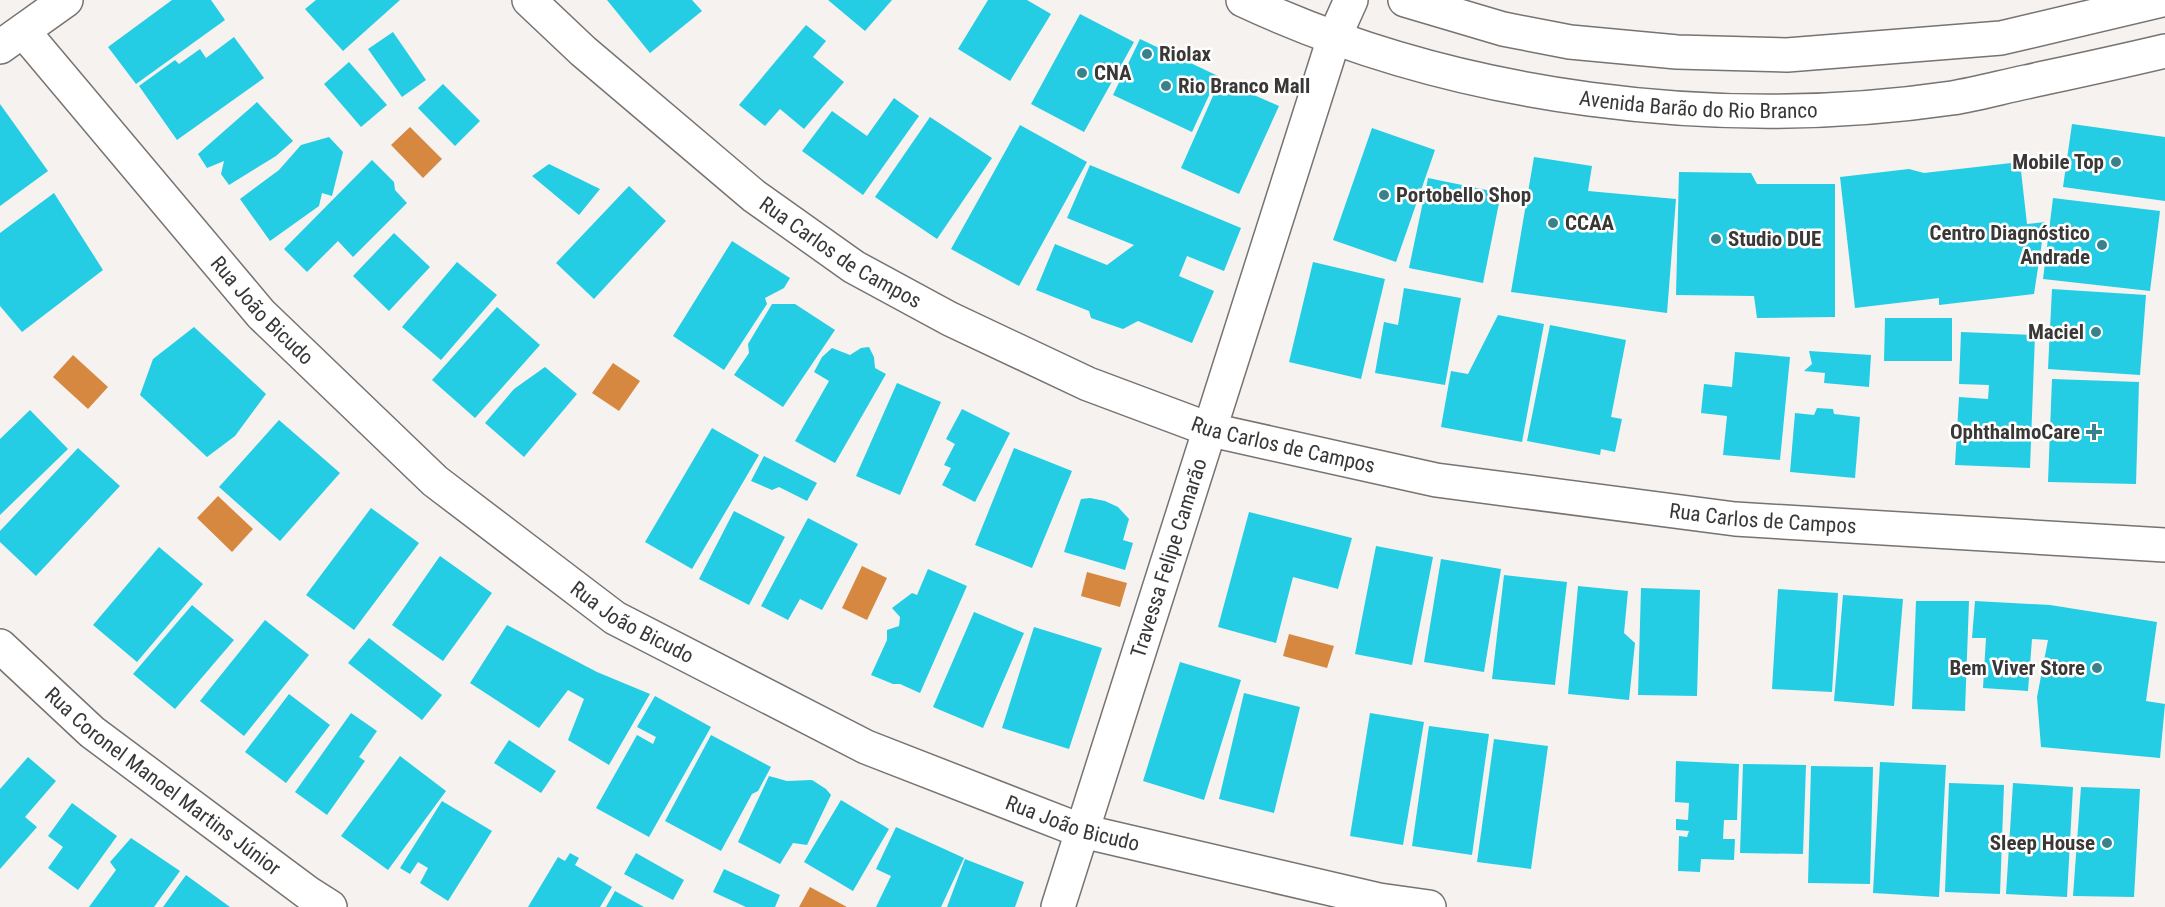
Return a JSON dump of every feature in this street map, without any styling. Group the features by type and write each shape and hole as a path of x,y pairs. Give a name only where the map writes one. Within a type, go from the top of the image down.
{"street":[{"path":"12,39 66,0"},
{"name":"Rua Carlos de Campos","path":"529,0 583,51 754,196 854,267 950,319 1088,384 1211,430 1436,480 1735,519 2165,545"},
{"name":"Avenida Barão do Rio Branco","path":"1243,0 1334,38 1498,85 1656,106 1790,111 1877,106 1954,97 2165,51"},
{"name":"Travessa Felipe Camarão","path":"1058,907 1334,38 1351,0"},
{"path":"1406,0 1503,29 1570,42 1677,52 1787,55 2001,38 2162,0"},
{"name":"Rua João Bicudo","path":"12,39 261,314 435,481 615,618 866,747 1082,831 1379,900 1429,907"},
{"name":"Rua Coronel Manoel Martins Júnior","path":"0,646 92,732 312,902"}],"shaded area":[{"path":"410,127 442,159 423,178 391,145"},
{"path":"73,355 108,387 88,409 53,377"},
{"path":"613,363 640,381 619,411 592,393"},
{"path":"218,496 253,529 232,552 197,518"},
{"path":"862,566 887,578 867,620 842,608"},
{"path":"1087,572 1127,583 1120,607 1081,596"},
{"path":"1289,634 1334,646 1327,668 1283,656"},
{"path":"810,887 847,907 799,907"}],"building":[{"path":"172,0 211,0 225,20 136,84 108,47"},
{"path":"316,0 400,0 343,51 305,9"},
{"path":"607,0 692,0 702,11 650,53"},
{"path":"828,0 892,0 865,31"},
{"path":"988,0 1027,0 1051,14 1010,81 958,49"},
{"name":"CNA","path":"1080,14 1134,42 1084,132 1031,104"},
{"path":"806,25 826,41 813,57 844,82 804,129 780,109 765,126 739,105"},
{"path":"393,32 426,80 402,97 368,49"},
{"path":"234,37 264,78 177,140 139,86 175,60 179,64 200,49 206,58"},
{"name":"Rio Branco Mall","path":"1140,39 1218,76 1192,132 1113,95"},
{"path":"349,62 387,105 361,127 324,84"},
{"path":"1220,80 1279,106 1239,194 1181,168"},
{"path":"443,84 480,121 455,146 418,108"},
{"path":"894,98 919,116 863,195 802,151 832,111 867,136"},
{"path":"257,102 293,141 276,156 229,185 221,174 224,161 207,168 198,154"},
{"path":"0,104 48,171 0,206"},
{"path":"930,117 992,158 937,239 875,197"},
{"name":"Mobile Top","path":"2072,124 2165,137 2165,201 2063,187"},
{"path":"1020,125 1087,162 1019,286 951,249"},
{"name":"Portobello Shop","path":"1372,128 1435,150 1396,262 1333,240"},
{"path":"329,137 343,152 332,196 322,193 319,206 270,241 240,199 279,170 301,145"},
{"path":"1534,157 1592,166 1588,191 1676,199 1667,313 1511,292"},
{"path":"372,160 394,182 395,190 407,203 353,257 338,241 307,272 284,249"},
{"path":"2020,162 2027,224 2045,222 2034,294 1939,305 1939,298 1855,308 1840,177 1909,169 1924,173"},
{"path":"549,164 600,189 579,215 532,176"},
{"path":"1090,165 1241,228 1224,271 1187,256 1179,276 1214,291 1192,343 1138,321 1123,329 1091,318 1089,311 1036,290 1055,244 1107,265 1134,245 1067,218"},
{"path":"1679,172 1751,173 1757,184 1835,184 1835,317 1757,318 1754,296 1676,295"},
{"path":"1428,178 1501,193 1483,283 1409,268"},
{"path":"629,186 666,221 594,299 556,263"},
{"path":"54,193 103,270 22,332 0,306 0,233"},
{"name":"Centro Diagnóstico Andrade","path":"2053,198 2160,211 2150,291 2043,279"},
{"path":"394,233 430,267 389,311 353,276"},
{"path":"732,241 790,278 784,288 765,298 767,304 724,370 673,336"},
{"path":"457,262 497,295 441,360 402,327"},
{"path":"1313,262 1385,279 1361,379 1289,362"},
{"path":"1404,288 1461,298 1445,385 1375,373 1384,322 1398,325"},
{"name":"Maciel","path":"2052,289 2146,295 2140,375 2048,369"},
{"path":"772,304 795,304 835,330 783,407 734,375 749,353 748,344"},
{"path":"497,307 540,345 475,418 432,380"},
{"path":"1498,315 1544,324 1522,442 1441,427 1451,371 1468,374"},
{"path":"1885,318 1952,318 1952,361 1884,361"},
{"path":"1550,325 1626,340 1611,417 1622,419 1615,452 1601,449 1600,455 1527,441"},
{"path":"194,327 266,394 235,436 207,457 140,395 153,359"},
{"path":"1961,332 2035,335 2030,468 1955,465 1959,397 1988,399 1989,385 1959,384"},
{"path":"869,347 874,357 875,368 886,374 835,463 795,441 829,381 814,372 822,357 832,348 850,355 861,348"},
{"path":"1809,351 1871,355 1869,387 1824,383 1825,373 1804,371 1812,364"},
{"path":"1735,352 1790,357 1780,460 1723,455 1727,416 1701,413 1704,384 1732,387"},
{"path":"545,367 577,394 524,457 485,423 514,389"},
{"name":"OphthalmoCare","path":"2052,379 2139,382 2136,484 2048,482"},
{"path":"897,383 941,402 900,495 856,476"},
{"path":"1817,408 1833,409 1834,414 1860,417 1855,478 1790,472 1795,413 1814,415"},
{"path":"962,409 1010,433 975,502 942,485 951,468 944,465 955,444 946,439"},
{"path":"30,410 68,449 0,515 0,439"},
{"path":"279,420 340,473 280,541 219,487"},
{"path":"712,428 759,455 692,569 645,542"},
{"path":"78,448 120,486 36,576 0,542 0,531"},
{"path":"1014,448 1072,471 1032,568 975,545"},
{"path":"764,456 817,483 807,501 779,487 772,490 751,481"},
{"path":"1090,498 1118,507 1129,519 1123,540 1133,543 1125,570 1064,552 1081,499"},
{"path":"371,508 419,543 354,630 306,595"},
{"path":"734,511 785,537 749,605 699,579"},
{"path":"1249,512 1352,538 1338,589 1293,577 1276,643 1218,627"},
{"path":"808,518 858,544 822,610 800,599 788,620 761,606"},
{"path":"1376,546 1433,557 1412,665 1355,654"},
{"path":"159,547 203,584 137,662 93,625"},
{"path":"440,556 492,593 443,661 392,625"},
{"path":"1441,559 1501,569 1484,672 1424,662"},
{"path":"928,569 967,586 920,693 871,675 887,640 887,630 899,626 900,617 892,608 912,593 917,595"},
{"path":"1504,575 1567,582 1555,685 1492,679"},
{"path":"1578,586 1628,591 1624,633 1635,643 1629,700 1568,694"},
{"path":"1641,588 1700,590 1697,696 1638,695"},
{"path":"1778,589 1838,593 1832,692 1772,689"},
{"path":"1843,595 1903,599 1894,706 1834,701"},
{"path":"1916,601 1969,601 1965,711 1912,709"},
{"name":"Bem Viver Store","path":"1975,601 2050,605 2157,622 2146,701 2165,704 2160,758 2041,747 2037,697 2048,640 2032,639 2028,691 1983,688 1986,638 1972,638"},
{"path":"192,605 234,640 175,709 133,674"},
{"path":"974,612 1024,633 983,728 933,707"},
{"path":"265,620 309,655 244,736 200,701"},
{"path":"507,625 597,672 650,694 609,765 568,740 584,699 568,690 539,728 470,683"},
{"path":"1034,627 1102,648 1069,749 1002,728"},
{"path":"369,638 442,695 422,720 348,663"},
{"path":"1180,662 1241,680 1204,800 1143,781"},
{"path":"1244,693 1300,707 1274,813 1219,799"},
{"path":"289,694 330,725 286,783 245,752"},
{"path":"655,696 711,727 649,837 596,808 637,735 653,744 656,737 637,727"},
{"path":"351,713 377,731 359,757 365,761 327,815 295,792"},
{"path":"1370,713 1424,722 1403,845 1350,836"},
{"path":"1429,726 1489,734 1472,855 1412,846"},
{"path":"711,735 771,767 758,791 752,794 721,851 665,821"},
{"path":"1494,739 1548,746 1531,869 1477,862"},
{"path":"509,740 556,771 541,793 494,763"},
{"path":"400,756 446,791 388,870 341,836"},
{"path":"28,757 56,781 25,817 37,827 0,869 0,789"},
{"path":"1676,761 1739,764 1737,820 1724,820 1723,839 1735,839 1734,860 1701,859 1700,872 1678,871 1679,836 1687,837 1689,831 1676,830 1676,819 1688,820 1689,803 1675,802"},
{"path":"1880,762 1946,765 1939,897 1873,893"},
{"path":"1743,764 1806,765 1803,854 1740,853"},
{"path":"1811,766 1873,767 1870,884 1808,883"},
{"path":"769,776 787,781 812,780 831,795 807,845 793,843 780,864 738,842"},
{"path":"1949,783 2004,785 2000,894 1945,892"},
{"path":"2013,783 2073,787 2067,897 2006,894"},
{"name":"Sleep House","path":"2081,787 2140,789 2134,897 2073,896"},
{"path":"841,800 889,829 853,891 804,862"},
{"path":"442,801 492,831 448,901 420,883 428,868 418,862 410,874 400,868"},
{"path":"72,803 117,836 78,890 48,868 63,847 48,836"},
{"path":"896,827 964,858 941,907 876,907 891,876 876,869"},
{"path":"131,838 180,871 154,907 89,907 116,870 110,862"},
{"path":"570,853 579,858 575,865 612,887 600,907 528,907 558,857 565,861"},
{"path":"636,853 684,880 673,900 624,874"},
{"path":"965,859 1024,882 1015,907 947,907"},
{"path":"724,869 780,895 775,907 746,907 713,892"},
{"path":"186,875 230,907 163,907"},
{"path":"615,891 644,907 606,907"}],"place":[{"name":"Riolax","path":"1147,54"},
{"name":"CNA","path":"1082,73"},
{"name":"Rio Branco Mall","path":"1166,86"},
{"name":"Mobile Top","path":"2116,162"},
{"name":"Portobello Shop","path":"1384,195"},
{"name":"CCAA","path":"1553,223"},
{"name":"Studio DUE","path":"1716,239"},
{"name":"Centro Diagnóstico Andrade","path":"2102,245"},
{"name":"Maciel","path":"2096,332"},
{"name":"OphthalmoCare","path":"2094,432"},
{"name":"Bem Viver Store","path":"2097,668"},
{"name":"Sleep House","path":"2107,843"}]}
